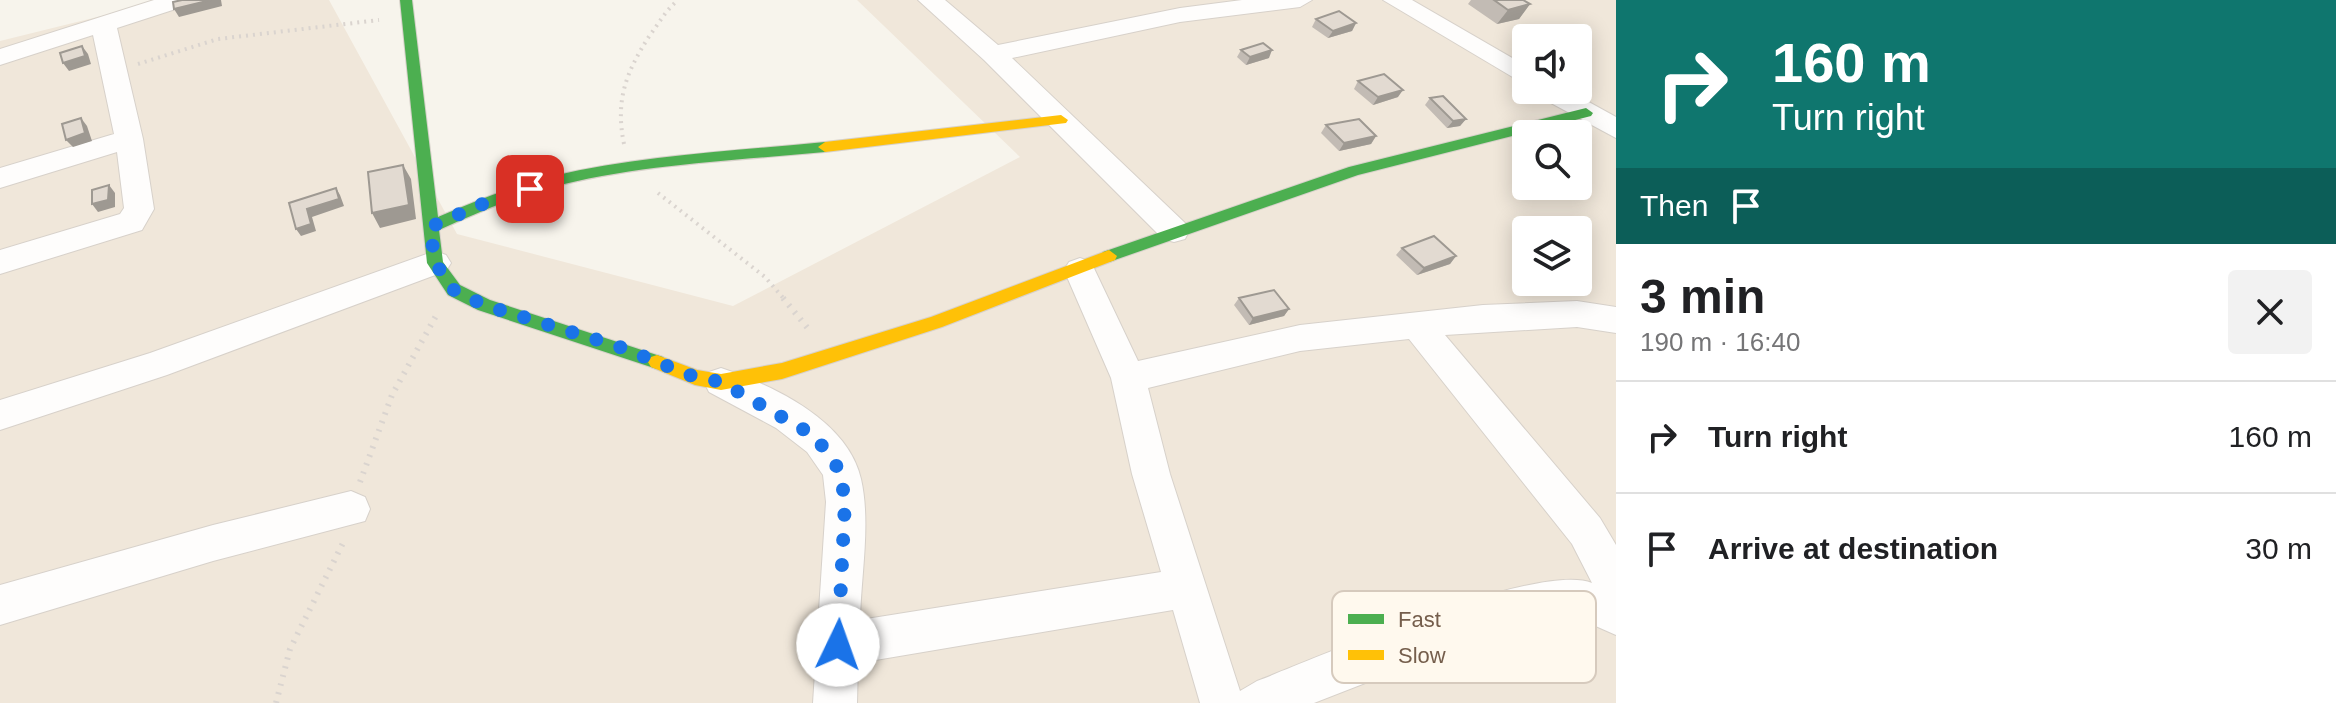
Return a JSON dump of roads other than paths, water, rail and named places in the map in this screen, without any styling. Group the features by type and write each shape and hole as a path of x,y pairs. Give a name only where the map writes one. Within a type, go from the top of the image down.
{"street":[{"path":"0,57 179,0"},
{"path":"930,0 993,54 1174,231"},
{"path":"1159,0 1180,15"},
{"path":"993,54 1180,15 1300,0"},
{"path":"1395,0 1512,69"},
{"path":"408,8 435,263 454,290 484,305 617,346 695,377 721,382 815,436 840,471 845,502 835,703"},
{"path":"0,262 131,222 139,209 129,139 103,23"},
{"path":"1571,104 1616,129"},
{"path":"721,382 782,371 936,322 1080,270 1174,231 1354,171 1586,113"},
{"path":"430,227 487,202 552,182 627,169 1061,120"},
{"path":"0,178 129,139"},
{"path":"0,415 155,365 435,263"},
{"path":"1080,270 1128,378 1151,474 1222,703"},
{"path":"1128,378 1300,338 1417,325 1577,314 1616,320"},
{"path":"1417,325 1586,531 1610,572 1616,597"},
{"path":"0,605 167,556 351,509"},
{"path":"838,645 1187,588"},
{"path":"1596,605 1616,615"},
{"path":"1257,703 1332,674"}]}
